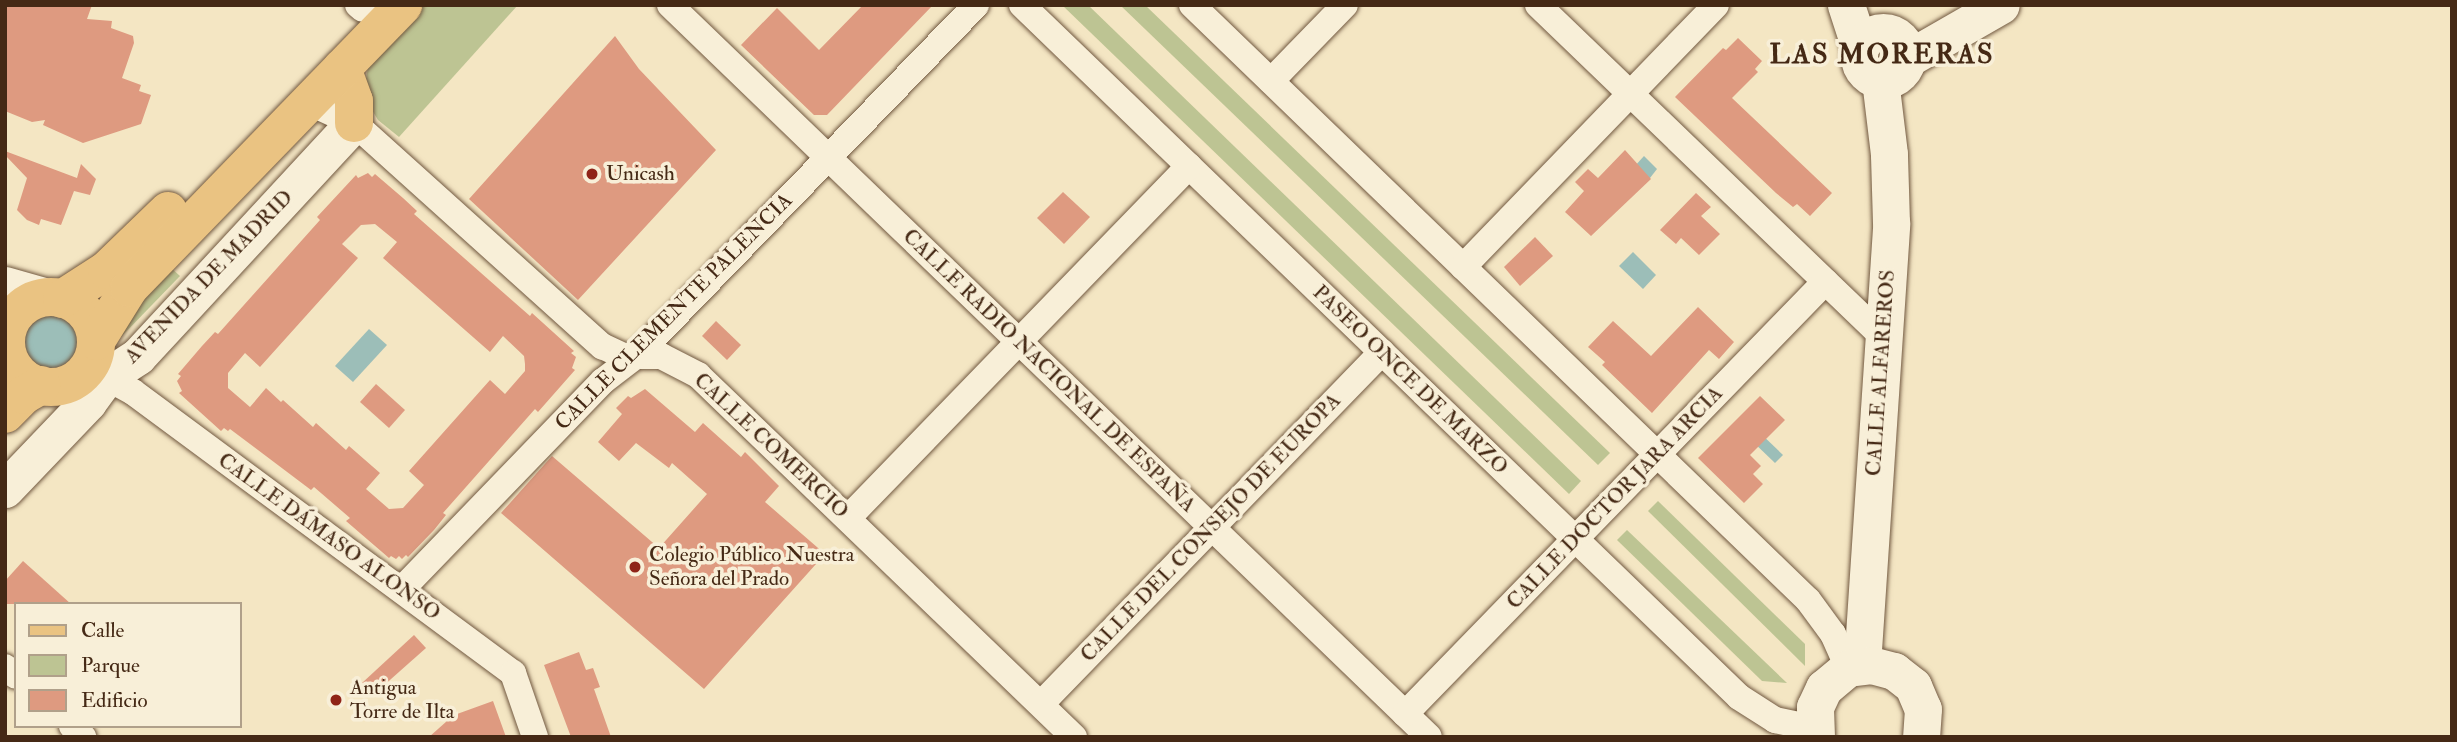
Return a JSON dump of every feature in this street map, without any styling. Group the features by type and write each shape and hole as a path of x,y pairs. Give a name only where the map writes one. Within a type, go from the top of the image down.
{"main road":[{"name":"AVENIDA DE MADRID","path":"96,362 129,288 403,5"},
{"path":"41,385 23,377 7,354 9,327 17,313 27,304 55,298 107,270 148,232 363,7"},
{"path":"342,68 354,101 354,123"},
{"path":"5,414 24,395 41,385 69,382 96,362 87,316 78,306 55,298"}],"street":[{"name":"CALLE RADIO NACIONAL DE ESPAÑA","path":"670,5 1429,737"},
{"name":"CALLE CLEMENTE PALENCIA","path":"402,589 603,381 637,355 976,5"},
{"name":"PASEO ONCE DE MARZO","path":"1022,5 1746,703 1775,720 1815,732"},
{"path":"1192,5 1808,600 1855,667"},
{"path":"1272,82 1345,5"},
{"path":"1538,5 1883,337"},
{"path":"1463,267 1716,5"},
{"name":"CALLE ALFAREROS","path":"1846,5 1885,44 1891,199 1883,337 1855,667"},
{"path":"1885,44 1960,5"},
{"path":"1885,44 2001,5"},
{"name":"CALLE COMERCIO","path":"310,103 354,123 596,342 623,356 661,356 698,375 1074,737"},
{"name":"AVENIDA DE MADRID","path":"5,489 88,402 96,362 138,356 354,123"},
{"path":"848,518 1189,166"},
{"name":"CALLE DOCTOR JARA ARCIA","path":"1405,714 1825,282"},
{"path":"5,285 55,298"},
{"name":"CALLE DEL CONSEJO DE EUROPA","path":"1041,704 1382,352"},
{"name":"CALLE DÁMASO ALONSO","path":"96,362 513,673 535,737"},
{"path":"1815,732 1815,707 1824,688 1855,667 1894,671 1913,686 1923,709 1921,737"}],"green space":[{"path":"422,5 518,5 399,137 378,120 369,105 365,85 368,67 375,53"},
{"path":"1062,5 1088,5 1581,481 1569,494"},
{"path":"1120,5 1145,5 1610,453 1598,465"},
{"path":"170,267 180,276 121,337 121,327"},
{"path":"1658,501 1805,644 1805,666 1648,511"},
{"path":"1627,530 1787,683 1762,681 1617,540"}],"water":[{"path":"1644,156 1657,169 1650,178 1624,178"},
{"path":"1633,252 1656,275 1643,289 1619,266"},
{"path":"45,312 57,312 76,325 81,342 79,354 68,367 57,372 45,372 26,359 21,348 21,336 34,317"},
{"path":"369,329 387,345 353,382 335,366"},
{"path":"1758,431 1783,455 1775,463 1750,439"}],"building":[{"path":"5,5 92,5 87,19 112,21 111,28 133,36 134,43 122,78 141,85 139,91 151,95 141,124 83,143 43,125 45,120 32,122 5,111"},
{"path":"863,5 933,5 827,115 814,115 741,45 777,8 819,50"},
{"name":"Unicash","path":"615,36 639,69 716,150 578,300 469,199"},
{"path":"1738,38 1762,61 1755,69 1758,72 1732,98 1832,193 1810,216 1797,204 1793,207 1776,193 1675,97 1723,48 1726,50"},
{"path":"1625,150 1651,179 1591,236 1565,212 1584,191 1575,182 1588,169 1598,178"},
{"path":"5,151 77,178 81,164 96,179 90,195 74,191 61,225 41,219 39,225 27,220 17,210 27,178 5,155"},
{"path":"368,173 372,177 375,174 417,211 414,214 530,316 532,313 574,351 571,353 576,357 572,368 575,370 538,412 535,409 443,513 446,515 434,530 408,557 406,555 402,559 399,556 396,559 391,556 389,558 346,521 350,518 314,487 311,490 230,429 228,431 224,428 221,431 179,393 182,391 177,381 181,376 178,374 202,346 215,332 218,334 320,220 317,217 356,175 358,178","holes":["375,224 397,242 383,258 490,352 503,336 524,356 525,371 505,394 490,380 409,471 424,485 403,508 389,509 366,489 380,473 349,446 346,450 316,423 313,427 266,388 250,407 228,388 228,373 245,353 260,367 358,258 342,244 361,225"]},
{"path":"1063,192 1090,217 1064,244 1037,218"},
{"path":"1696,193 1711,207 1701,216 1720,234 1699,255 1681,238 1676,244 1660,230"},
{"path":"1535,237 1553,256 1520,286 1504,267"},
{"path":"1698,307 1734,342 1719,359 1709,350 1652,413 1602,365 1605,362 1588,347 1613,321 1651,356"},
{"path":"716,321 741,345 727,360 702,336"},
{"path":"376,384 405,410 389,428 360,402"},
{"name":"Colegio Público Nuestra Señora del Prado","path":"645,389 695,432 703,423 741,457 745,452 779,486 765,502 825,554 704,689 501,513 552,456 659,548 707,494 672,463 669,468 636,443 619,461 598,442 622,414 616,408 628,396 631,398"},
{"path":"1760,396 1785,420 1750,455 1761,466 1753,474 1763,484 1744,503 1698,458"},
{"path":"23,561 69,602 5,604 5,581"},
{"path":"414,635 426,648 373,695 362,683"},
{"path":"579,652 586,670 593,668 600,687 594,689 611,737 571,737 544,665"},
{"path":"493,701 506,737 429,737 447,721 446,718"}],"place":[{"name":"Unicash","path":"592,174"},
{"name":"Colegio Público Nuestra Señora del Prado","path":"635,567"},
{"name":"Antigua Torre de Ilta","path":"336,700"}],"district":[{"name":"LAS MORERAS","path":"1882,55"}]}
